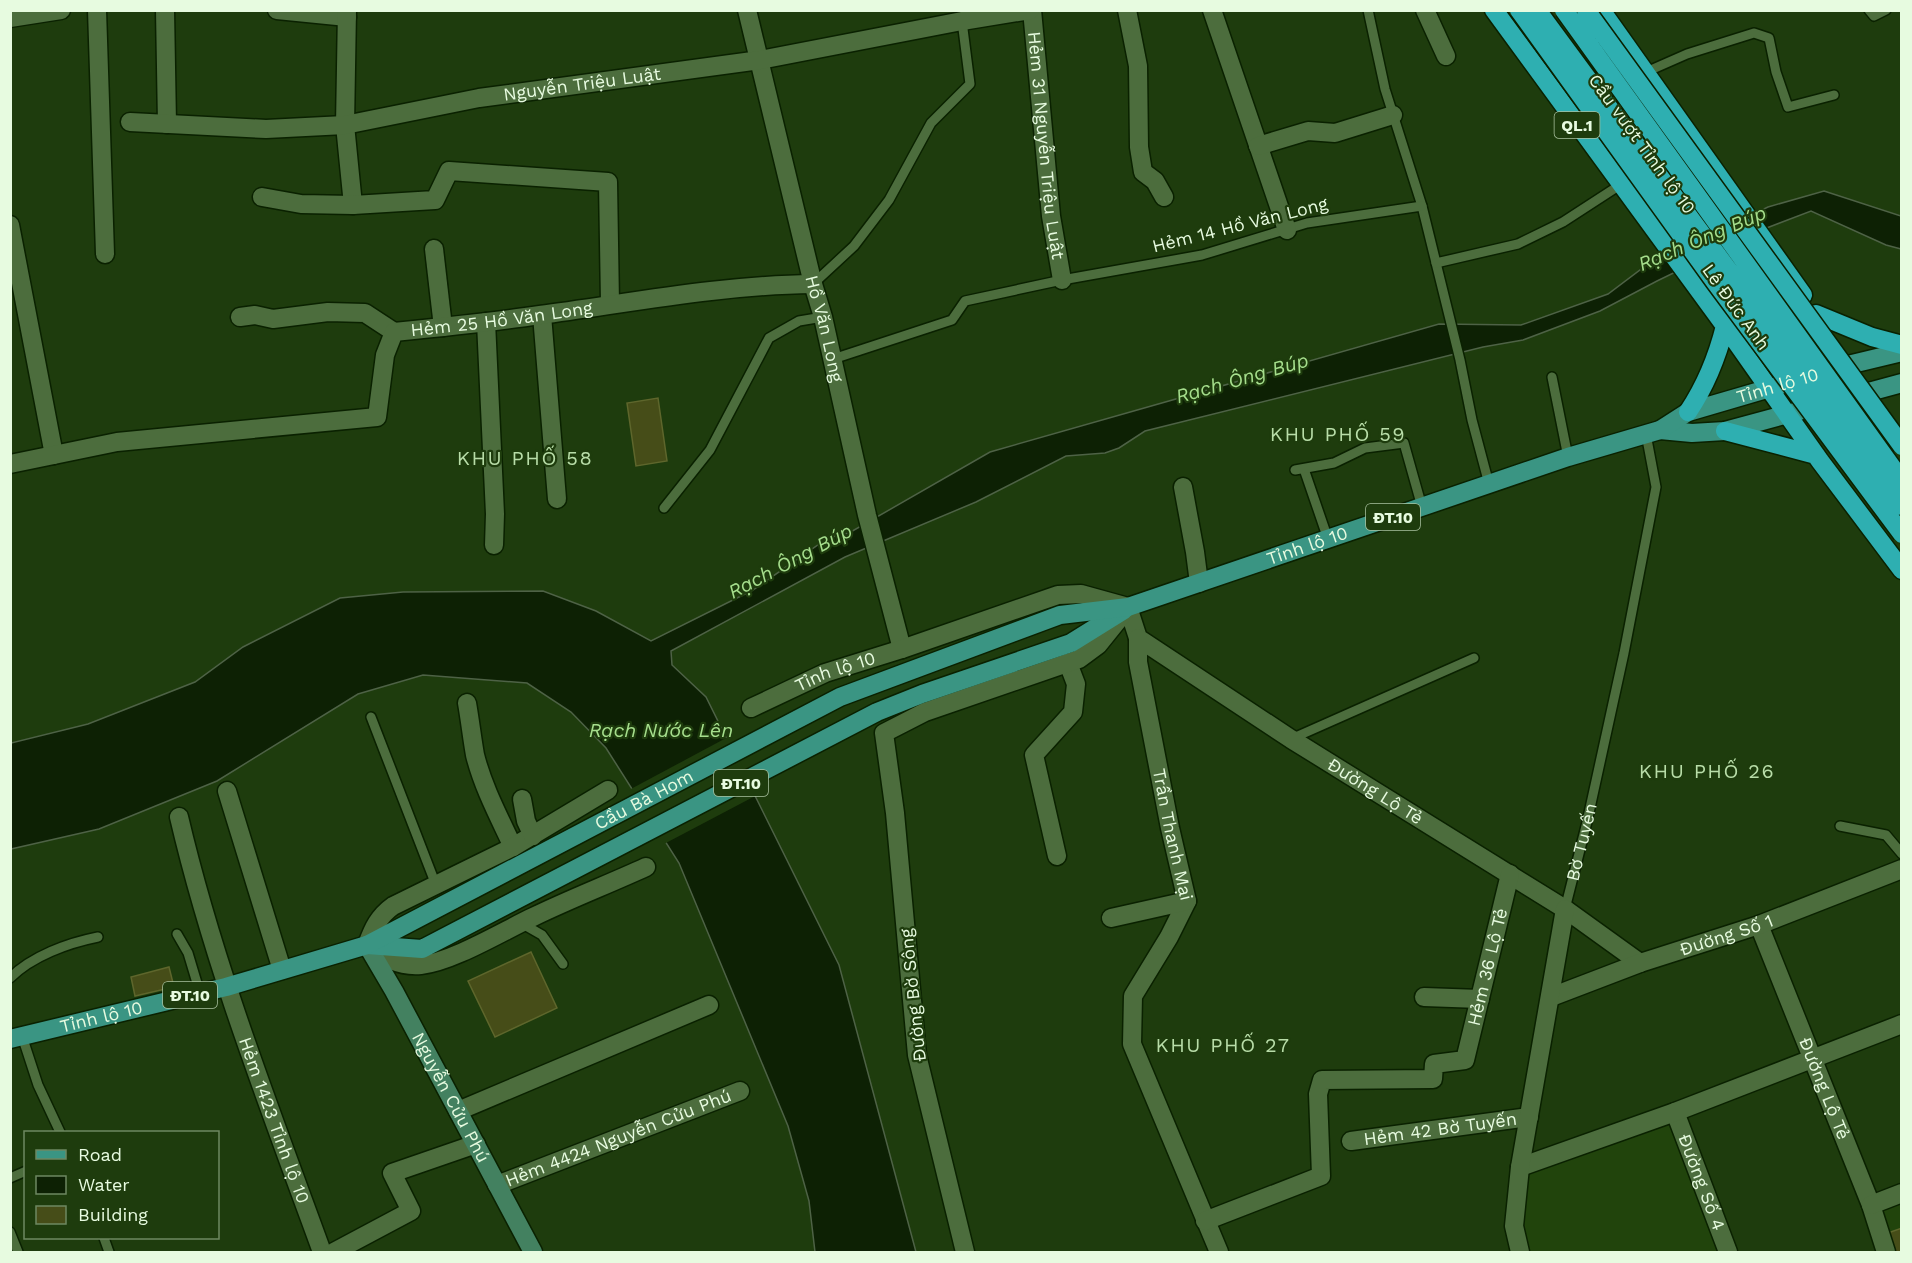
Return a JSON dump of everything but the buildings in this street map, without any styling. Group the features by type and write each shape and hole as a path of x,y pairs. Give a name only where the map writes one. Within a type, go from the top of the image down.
{"highway":[{"name":"Lê Đức Anh","path":"1494,10 1725,326 1786,414 1902,570"},
{"name":"Cầu vượt Tỉnh lộ 10","path":"1519,10 1715,282 1902,534"},
{"name":"Cầu vượt Tỉnh lộ 10","path":"1537,10 1902,504"},
{"name":"Cầu vượt Tỉnh lộ 10","path":"1564,10 1902,481"},
{"name":"Cầu vượt Tỉnh lộ 10","path":"1586,10 1902,446"},
{"path":"1601,10 1816,314 1902,431"},
{"path":"1620,185 1649,181 1672,169 1689,146 1696,143"},
{"path":"1688,412 1710,375 1725,326 1764,316 1773,310 1796,285"},
{"path":"1816,314 1872,337 1902,345"},
{"path":"1725,431 1816,455"},
{"path":"1879,540 1890,513 1902,504"}],"main road":[{"name":"Tỉnh lộ 10","path":"1060,615 1128,607 1568,457 1653,432 1688,412 1852,364 1902,352"},
{"name":"Tỉnh lộ 10","path":"1653,432 1692,434 1725,431 1902,383"},
{"name":"Tỉnh lộ 10","path":"1071,643 1128,607"},
{"name":"Cầu Bà Hom","path":"402,927 840,697 1060,615"},
{"name":"Cầu Bà Hom","path":"422,949 877,712 922,694 1071,643"},
{"name":"Tỉnh lộ 10","path":"16,1038 226,987 367,945 402,927"},
{"name":"Tỉnh lộ 10","path":"367,945 422,949"},
{"name":"Nguyễn Cửu Phú","path":"367,945 394,991 533,1252"}],"street":[{"path":"10,18 61,10"},
{"path":"96,10 105,254"},
{"path":"165,10 167,124"},
{"name":"Hồ Văn Long","path":"747,10 833,359 867,515 902,649"},
{"name":"Nguyễn Triệu Luật","path":"130,122 266,129 345,124 479,98 760,60 989,14 1031,10"},
{"name":"Hẻm 31 Nguyễn Triệu Luật","path":"1031,10 1051,216 1062,280"},
{"path":"1127,10 1138,66 1139,147 1143,172 1155,181 1164,196"},
{"path":"1212,10 1287,230"},
{"path":"1425,10 1446,56"},
{"path":"282,11 347,14 345,124 353,205"},
{"path":"1258,146 1308,131 1335,133 1393,115"},
{"path":"261,197 301,204 353,205 435,200 449,171 608,182 610,303"},
{"path":"10,225 54,455"},
{"path":"434,249 443,327"},
{"name":"Hẻm 25 Hồ Văn Long","path":"10,464 117,442 377,417 385,355 394,332 542,315 610,303 784,284 813,284"},
{"path":"240,317 255,315 273,319 328,312 365,313 394,332"},
{"path":"542,315 557,499"},
{"path":"486,322 495,514 494,545"},
{"path":"1183,487 1199,583"},
{"name":"Tỉnh lộ 10","path":"751,708 819,675 1058,595 1081,594 1128,607"},
{"path":"1128,607 1138,638"},
{"path":"1057,856 1034,755 1073,712 1076,684 1068,663 1079,659 1098,645 1128,607"},
{"name":"Đường Lộ Tẻ","path":"1138,638 1291,739 1565,909 1640,963"},
{"name":"Trần Thanh Mại","path":"1138,638 1138,662 1170,828 1187,901 1169,937 1132,996 1132,1044 1217,1252"},
{"name":"Đường Bờ Sông","path":"965,1252 917,1055 895,813 884,733 925,712 1068,663"},
{"path":"467,703 476,755 491,801 513,847"},
{"path":"608,790 513,847 406,898 382,914 367,945 385,958 403,965 441,961 646,867"},
{"path":"227,791 282,970"},
{"path":"522,799 526,821 533,836"},
{"name":"Hẻm 1423 Tỉnh lộ 10","path":"179,817 226,987 322,1252"},
{"name":"Đường Số 1","path":"1551,997 1640,963 1759,925 1902,868"},
{"name":"Hẻm 36 Lộ Tẻ","path":"1205,1221 1321,1176 1318,1094 1322,1080 1433,1079 1434,1064 1465,1060 1510,874"},
{"path":"1111,918 1187,901"},
{"name":"Bờ Tuyến","path":"1520,1252 1514,1226 1520,1167 1565,909"},
{"name":"Đường Lộ Tẻ","path":"1759,925 1871,1205 1886,1252"},
{"path":"1424,997 1480,999"},
{"path":"458,1111 709,1005"},
{"path":"1520,1167 1675,1112 1902,1024"},
{"name":"Hẻm 4424 Nguyễn Cửu Phú","path":"497,1185 740,1091"},
{"name":"Đường Số 4","path":"1675,1112 1728,1252"},
{"name":"Hẻm 42 Bờ Tuyến","path":"1351,1141 1529,1117"},
{"path":"334,1252 411,1211 392,1173 476,1144"},
{"path":"1871,1205 1902,1193"}],"lane":[{"path":"1368,10 1393,115 1422,206 1489,484"},
{"path":"1869,10 1874,16 1886,10"},
{"path":"813,284 854,246 890,200 931,123 970,84 962,21"},
{"path":"1646,72 1687,54 1754,33 1769,38 1776,72 1788,107 1834,95"},
{"path":"1436,263 1518,244 1563,222 1620,185"},
{"name":"Hẻm 14 Hồ Văn Long","path":"833,359 952,320 965,301 1062,280 1202,255 1307,223 1422,206"},
{"path":"664,508 710,450 769,338 799,321 823,317"},
{"path":"1552,377 1568,457"},
{"name":"Bờ Tuyến","path":"1565,909 1587,822 1624,653 1656,487 1653,432"},
{"path":"1328,539 1299,470 1334,463 1365,448 1404,443 1422,507"},
{"path":"1291,739 1474,658"},
{"path":"371,717 436,885"},
{"path":"1840,826 1886,835 1902,854"},
{"path":"521,923 542,935 563,964"},
{"path":"177,934 188,953 200,993"},
{"path":"10,978 18,970 52,951 84,940 98,938"},
{"path":"16,1038 60,1131"},
{"path":"10,1178 24,1172"},
{"path":"10,1232 18,1252"}],"shaded area":[{"path":"1672,1120 1721,1252 1526,1252 1520,1231 1527,1171"},
{"path":"1901,1203 1901,1252 1893,1252 1878,1213"}],"water":[{"name":"Rạch Nước Lên","path":"1824,191 1901,216 1901,249 1886,245 1811,211 1764,229 1600,311 1523,340 1483,347 1145,431 1119,448 1105,453 1066,456 976,502 845,557 671,651 672,665 706,697 839,965 916,1252 815,1252 809,1201 788,1126 679,863 606,748 571,712 527,683 423,675 358,694 217,781 99,829 11,849 11,743 88,724 195,682 243,647 340,598 403,592 543,591 596,611 651,641 753,590 828,538 849,533 990,452 1439,324 1521,325 1608,294 1648,264 1768,207"}],"pier":[{"path":"728,737 757,795 664,844 629,790"}],"district":[{"name":"KHU PHỐ 59","path":"1338,434"},
{"name":"KHU PHỐ 58","path":"525,458"},
{"name":"KHU PHỐ 26","path":"1707,771"},
{"name":"KHU PHỐ 27","path":"1223,1045"}],"water label":[{"name":"Rạch Ông Búp","path":"1702,238"},
{"name":"Rạch Ông Búp","path":"1242,378"},
{"name":"Rạch Ông Búp","path":"790,561"}]}
